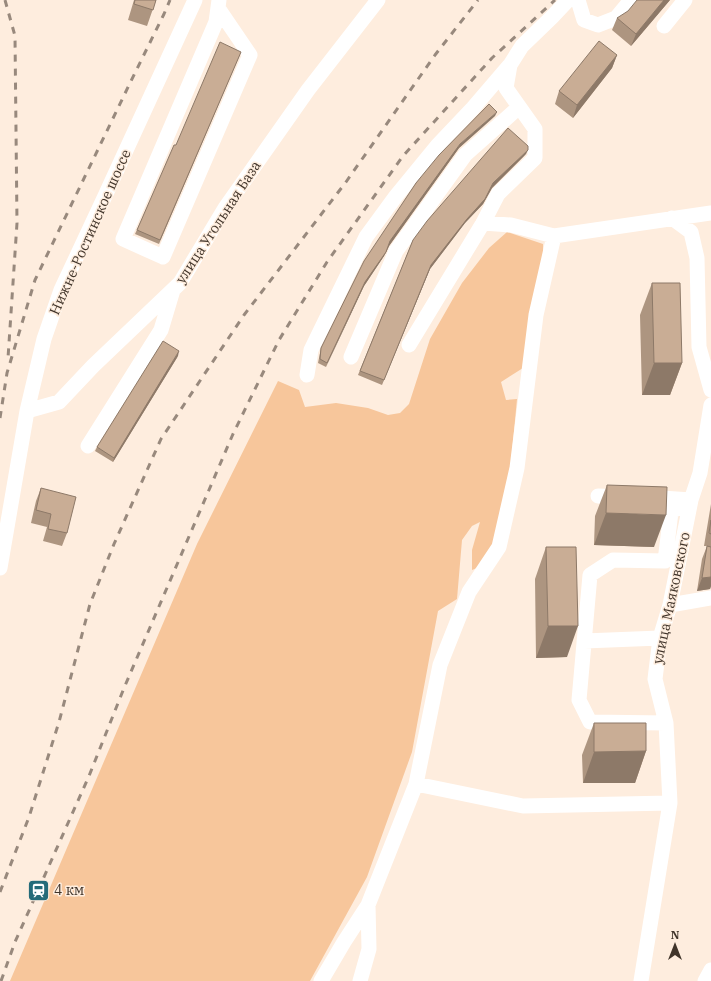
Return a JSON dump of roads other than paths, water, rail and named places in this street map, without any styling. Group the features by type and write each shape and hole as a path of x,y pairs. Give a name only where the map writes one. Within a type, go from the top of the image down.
{"street":[{"name":"Нижне-Ростинское шоссе","path":"0,568 27,411 44,339 61,290 194,0"},
{"name":"улица Угольная База","path":"27,411 59,402 92,366 180,283 224,208 308,90 378,0"},
{"path":"307,375 311,350 366,237 396,196 437,146 510,65 522,46 568,0"},
{"path":"578,0 584,20 598,25 616,18 631,0"},
{"path":"664,26 685,0"},
{"path":"218,4 250,55 163,257 123,239 216,22 218,4"},
{"path":"409,345 483,223 498,194 535,158 535,130 518,108 506,88 510,65"},
{"path":"351,357 396,251 465,155 518,108"},
{"path":"483,223 511,225 554,236 711,212"},
{"path":"672,218 691,232 697,258 699,347 711,390"},
{"path":"321,981 368,905 416,784 440,665 469,592 499,548 517,468 536,315 554,236"},
{"path":"88,446 161,330 173,290"},
{"name":"улица Маяковского","path":"641,981 670,803 666,724 655,678 660,638 670,605 691,500 700,473 711,405"},
{"path":"700,473 711,484"},
{"path":"598,496 691,500"},
{"path":"666,724 590,722 579,700 590,574 613,560 665,560 671,512 691,500"},
{"path":"670,605 711,598"},
{"path":"584,641 660,638"},
{"path":"416,784 523,806 670,803"},
{"path":"360,981 369,949 368,905"},
{"path":"705,981 711,970"}],"railway":[{"path":"5,0 15,36 17,223 8,358"},
{"path":"0,418 7,373 35,280 170,0"},
{"path":"0,892 29,817 59,722 90,604 114,544 161,439 244,315 346,182 435,55 478,0"},
{"path":"1,981 15,942 89,776 124,688 233,434 279,340 327,262 403,156 492,58 555,0"}],"place":[{"name":"4 км","path":"38,890"}]}
